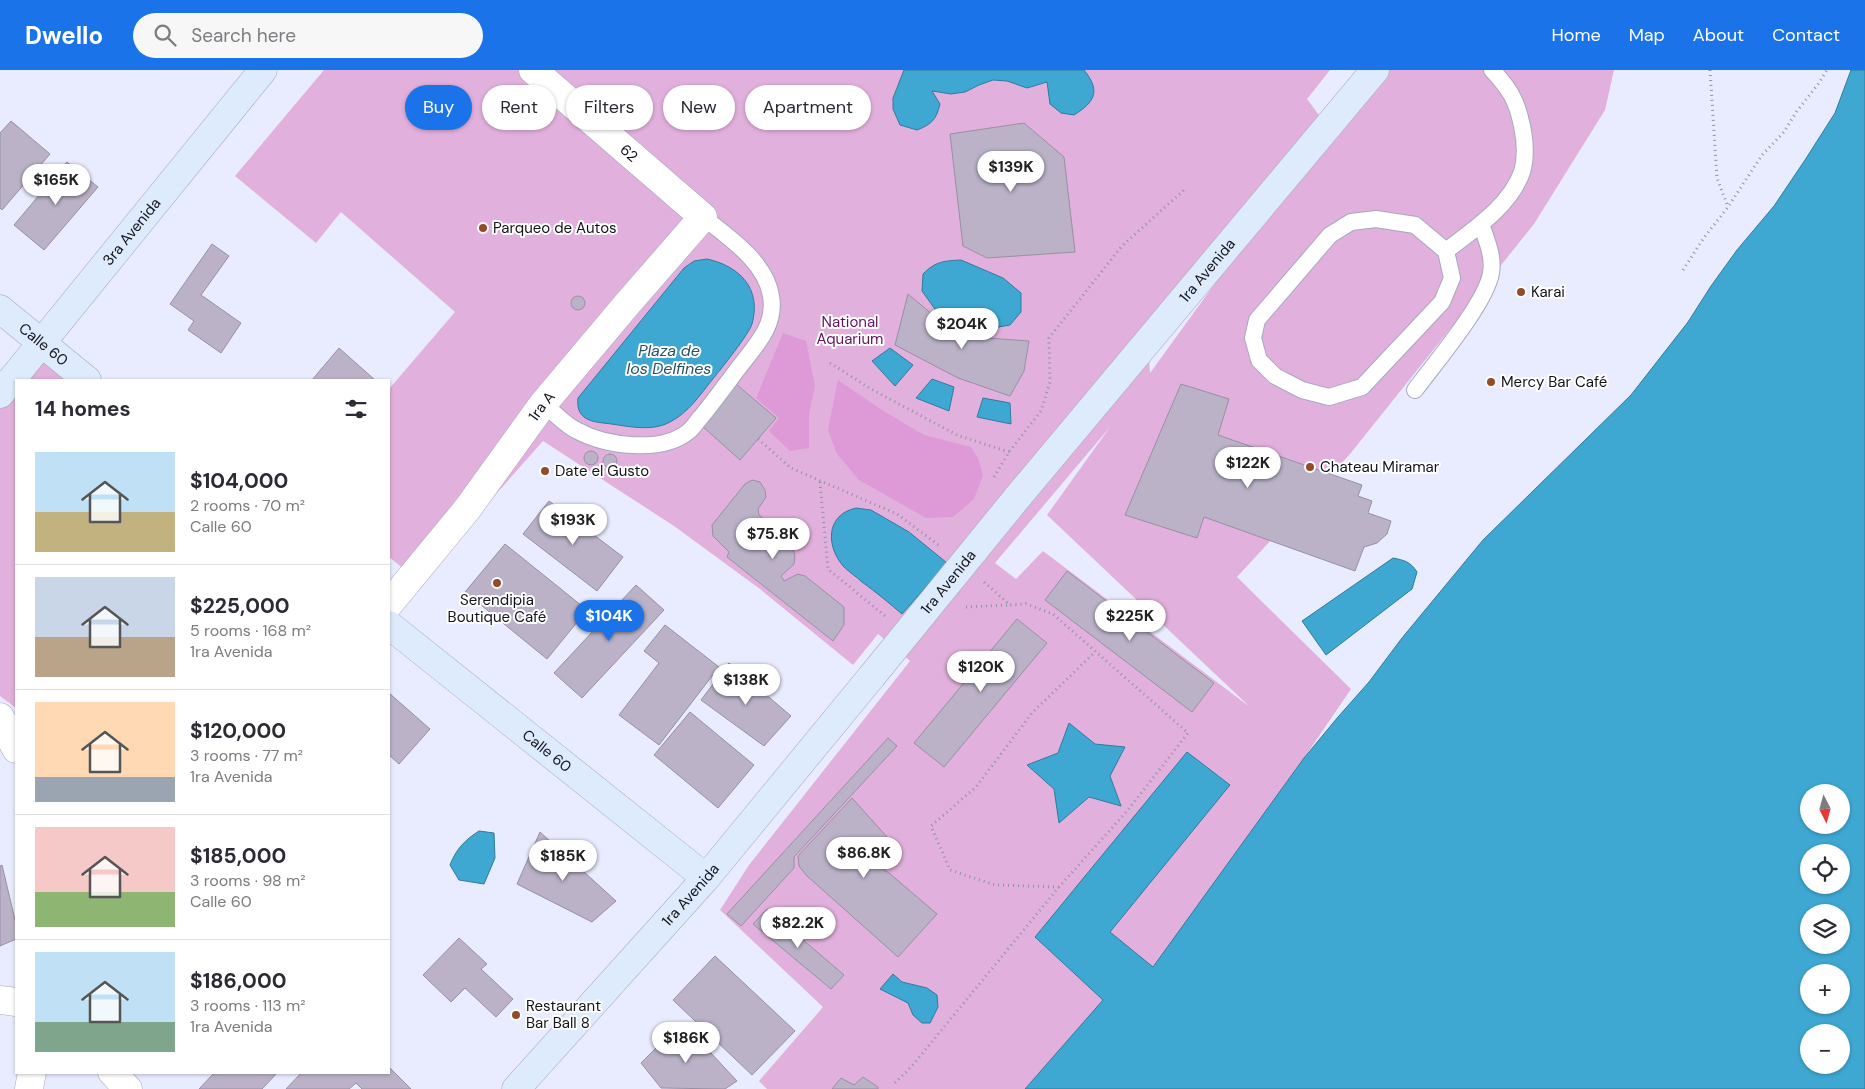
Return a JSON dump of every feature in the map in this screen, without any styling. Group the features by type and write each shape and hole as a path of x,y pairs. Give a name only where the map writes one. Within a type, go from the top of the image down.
{"street":[{"name":"3ra Avenida","path":"0,394 263,70"},
{"name":"62","path":"533,70 703,217"},
{"name":"1ra Avenida","path":"516,1089 706,878 1016,499 1375,70"},
{"name":"1ra A","path":"390,603 468,508 543,404 703,217"},
{"name":"Calle 60","path":"0,309 86,379"},
{"name":"Calle 60","path":"390,626 706,878"},
{"path":"0,717 15,748"},
{"path":"0,1000 15,1002"},
{"path":"30,1089 32,1074"},
{"path":"114,1074 128,1089"}],"lane":[{"path":"1446,251 1481,224 1507,197 1522,171 1525,142 1519,112 1508,86 1492,70"},
{"path":"543,404 576,430 604,441 633,445 654,445 675,439 688,432 694,426 764,334 772,315 771,294 762,274 745,251 703,217"},
{"path":"1376,219 1415,225 1446,251 1452,278 1442,302 1362,387 1329,397 1302,390 1275,376 1259,360 1254,338 1258,320 1330,235 1351,222 1376,219"},
{"path":"1415,390 1466,322 1484,293 1492,272 1490,249 1481,224"}],"path":[{"path":"1710,70 1718,178 1728,207"},
{"path":"1683,270 1702,239 1728,207 1762,155 1784,132 1827,70"},
{"path":"990,484 1009,452 1041,411 1050,382 1048,338 1122,246 1184,190"},
{"path":"830,363 871,389 957,435 1009,452"},
{"path":"758,438 791,468 897,514 945,550"},
{"path":"820,482 828,569 891,621"},
{"path":"981,580 1010,605"},
{"path":"895,1083 912,1066 1059,888 1128,810 1188,733 1053,614 1026,604 956,608"},
{"path":"1059,888 995,885 950,870 931,826 976,787 1032,713 1095,652"}],"green space":[{"name":"National Aquarium","path":"324,70 1330,70 1307,99 1328,127 1375,70 1614,70 1605,110 1534,224 1350,454 1237,577 1351,689 1304,758 1153,968 1104,1000 1025,1089 767,1089 759,1081 823,1007 720,910 749,865 910,661 878,634 853,665 760,589 674,526 543,441 419,581 390,558 390,388 455,312 341,212 316,243 235,176","holes":["1322,136 1150,373 1148,343","1110,427 1047,515 1250,707 1043,551 1016,579 995,563"]},
{"path":"42,343 86,379 15,379 15,707 0,696 0,394"}],"shaded area":[{"path":"783,333 806,341 815,386 809,415 809,448 790,451 769,431 779,418 756,398"},
{"path":"838,380 882,410 924,435 971,447 978,458 983,475 974,499 953,517 926,518 859,480 837,454 828,430"}],"water":[{"path":"904,70 1084,70 1093,84 1094,90 1091,101 1074,115 1061,113 1050,104 1047,82 1027,88 1007,81 993,80 965,92 951,94 932,91 940,104 937,114 933,121 917,130 900,125 893,109 893,98"},
{"path":"1851,70 1865,70 1865,1089 1025,1089 1103,1000 1035,937 1187,752 1230,785 1110,932 1153,967 1304,758 1369,682 1402,638 1483,540 1631,395 1688,322 1737,250 1774,206 1835,113"},
{"name":"Plaza de los Delfines","path":"707,259 719,262 738,273 751,289 754,300 754,311 750,329 722,368 688,409 670,422 662,425 646,428 597,422 583,417 579,409 578,398 684,268 694,261"},
{"path":"961,260 1003,278 1021,293 1021,312 1010,325 993,328 968,326 937,312 922,291 923,274 940,262"},
{"path":"890,348 913,365 895,386 872,361"},
{"path":"932,379 954,387 949,411 916,398"},
{"path":"983,398 1010,403 1011,424 977,417"},
{"path":"856,508 871,510 909,532 947,563 902,614 846,569 834,550 832,533 834,524 839,517"},
{"path":"1393,558 1407,562 1417,572 1412,589 1326,655 1302,621"},
{"path":"1069,723 1095,744 1125,747 1110,776 1121,806 1089,797 1059,823 1054,789 1027,765 1058,753"},
{"path":"479,831 494,833 495,858 484,884 459,880 450,865 462,845"},
{"path":"893,974 902,982 927,988 937,995 938,1007 930,1023 922,1023 913,1015 908,1003 880,989"}],"building":[{"path":"11,121 50,154 2,210 0,208 0,133"},
{"path":"1024,123 1064,157 1075,252 987,258 963,246 950,134"},
{"path":"67,162 98,187 44,250 14,225"},
{"path":"212,244 229,256 201,295 241,323 221,353 188,330 194,321 170,304"},
{"path":"908,294 933,315 987,338 1029,341 1024,371 1010,396 958,378 895,345"},
{"path":"578,296 583,298 585,303 583,308 578,310 573,308 571,303 573,298"},
{"path":"339,348 374,379 313,379"},
{"path":"736,384 776,418 740,460 701,425"},
{"path":"1181,384 1229,399 1218,435 1362,485 1358,496 1372,501 1368,513 1391,521 1387,534 1377,543 1364,547 1355,571 1204,517 1197,538 1125,515"},
{"path":"591,451 596,453 598,458 596,463 591,465 586,463 584,458 586,453"},
{"path":"610,454 615,456 617,461 615,466 610,468 605,466 603,461 605,456"},
{"path":"752,480 760,482 765,490 766,497 758,509 759,515 781,533 792,546 795,556 794,564 781,576 784,581 798,574 805,576 844,607 844,625 833,641 727,557 729,552 713,536 712,525 745,484"},
{"path":"549,501 623,557 597,591 523,534"},
{"path":"505,544 587,610 547,659 465,592"},
{"path":"1067,571 1214,683 1192,712 1045,600"},
{"path":"636,585 664,610 582,698 554,673"},
{"path":"1017,619 1047,643 944,767 914,743"},
{"path":"665,625 719,667 659,745 619,715 659,663 644,651"},
{"path":"729,663 791,716 764,746 701,700"},
{"path":"390,694 430,729 399,764 390,756"},
{"path":"690,712 754,765 718,808 654,755"},
{"path":"888,738 897,746 794,857 794,868 741,926 727,914"},
{"path":"852,798 887,837 874,850 875,864 889,873 937,914 898,957 806,875 799,866 798,856"},
{"path":"540,832 616,901 592,922 517,884"},
{"path":"2,865 15,920 15,939 0,946 0,866"},
{"path":"767,909 844,975 831,989 753,924"},
{"path":"459,938 487,964 481,969 513,999 496,1017 465,988 451,1002 423,975"},
{"path":"715,956 795,1031 752,1075 673,1000"},
{"path":"682,1022 737,1081 725,1089 661,1088 641,1063"},
{"path":"390,1068 411,1089 362,1089 356,1083 349,1089 286,1089 300,1074 390,1074"},
{"path":"213,1074 276,1074 262,1089 199,1089"},
{"path":"863,1077 878,1087 878,1089 832,1089 841,1078 854,1085"}],"place":[{"name":"Parqueo de Autos","path":"483,228"},
{"name":"Karai","path":"1521,292"},
{"name":"Mercy Bar Café","path":"1491,382"},
{"name":"Chateau Miramar","path":"1310,467"},
{"name":"Date el Gusto","path":"545,471"},
{"name":"Serendipia Boutique Café","path":"497,583"},
{"name":"Restaurant Bar Ball 8","path":"516,1015"}]}
